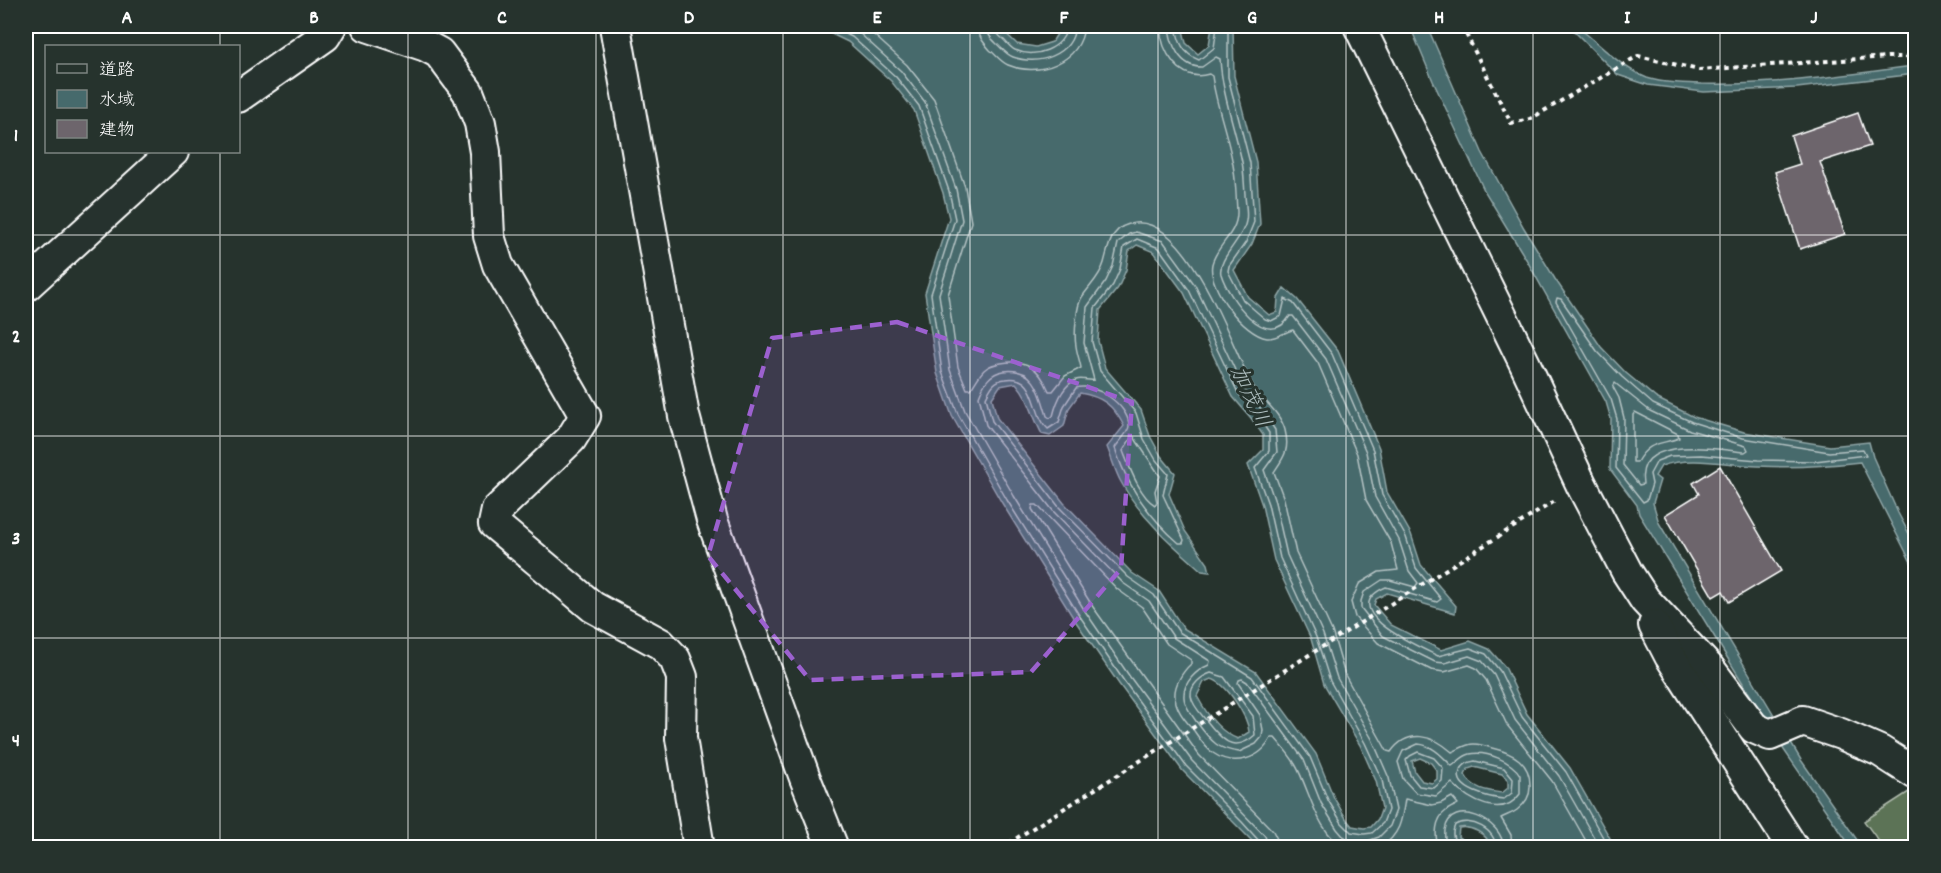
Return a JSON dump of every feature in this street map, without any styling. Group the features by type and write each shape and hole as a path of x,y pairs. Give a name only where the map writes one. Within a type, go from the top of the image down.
{"street":[{"path":"240,96 325,36 331,26"},
{"path":"367,26 426,46 439,53 468,92 480,123 489,236 498,265 585,416 571,439 497,510 494,524 592,607 661,644 675,659 682,677 681,738 699,848"},
{"path":"615,26 684,416 712,520 805,778 833,848"},
{"path":"1359,26 1520,354 1581,484 1627,572 1645,600 1709,668 1754,728 1770,735 1803,721 1880,751 1916,774"},
{"path":"26,286 171,153"},
{"path":"1645,600 1654,626 1670,656 1793,848"}],"path":[{"path":"1462,26 1511,123 1530,119 1638,56 1699,70 1876,57 1916,57"},
{"path":"1001,848 1562,496"}],"highlighted area":[{"path":"897,322 1132,402 1121,569 1031,672 810,680 708,556 772,338"}],"green space":[{"path":"1915,788 1915,847 1883,847 1864,821"}],"water":[{"name":"加茂川","path":"815,26 998,26 1017,44 1036,47 1052,42 1062,26 1182,26 1186,43 1198,54 1209,45 1212,26 1233,26 1234,76 1256,162 1260,224 1252,244 1234,270 1248,297 1269,315 1277,312 1278,298 1284,288 1297,299 1338,351 1379,448 1387,492 1411,534 1421,565 1456,606 1455,613 1387,593 1376,599 1374,605 1391,625 1441,650 1470,641 1489,649 1505,667 1527,714 1570,768 1615,847 1486,847 1490,845 1482,834 1473,829 1459,828 1458,837 1481,847 1258,847 1182,770 1074,619 1002,503 952,416 937,373 925,293 949,218 943,193 914,110 891,81 848,42","holes":["1137,245 1154,252 1184,293 1233,397 1263,435 1263,450 1248,465 1262,505 1274,560 1311,639 1324,684 1360,745 1376,781 1382,808 1378,819 1371,827 1352,826 1347,820 1334,798 1316,754 1256,672 1183,628 1159,591 1132,573 1064,503 997,418 992,398 1000,386 1016,383 1028,401 1042,434 1050,436 1064,426 1069,408 1080,393 1106,403 1124,426 1107,447 1119,478 1129,495 1147,519 1168,540 1202,571 1210,572 1208,564 1185,531 1169,494 1175,473 1161,456 1150,436 1141,410 1105,368 1098,341 1100,310 1118,288 1126,270 1129,251","1211,679 1223,686 1245,718 1249,732 1238,739 1225,732 1214,721 1197,696 1204,682","1420,758 1431,763 1437,771 1437,779 1432,783 1422,781 1415,772 1412,761","1474,767 1502,774 1508,780 1508,788 1502,793 1476,786 1465,775 1468,769"]},
{"path":"1410,26 1427,26 1482,152 1524,228 1601,347 1626,373 1656,398 1694,417 1744,432 1830,446 1869,442 1873,457 1898,513 1915,545 1915,570 1860,462 1784,467 1697,461 1673,463 1661,466 1655,476 1660,480 1653,503 1659,523 1801,760 1862,847 1851,847 1784,750 1639,514 1637,505 1610,469 1611,419 1606,402 1526,259 1484,190"},
{"path":"1569,26 1578,26 1630,69 1647,78 1674,83 1755,83 1913,66 1915,66 1915,74 1797,88 1704,92 1648,85 1618,75"}],"building":[{"path":"1858,113 1870,146 1820,162 1845,234 1800,249 1775,172 1800,164 1791,136"},
{"path":"1720,466 1781,571 1729,602 1723,591 1713,597 1665,515 1699,494 1693,483"}]}
